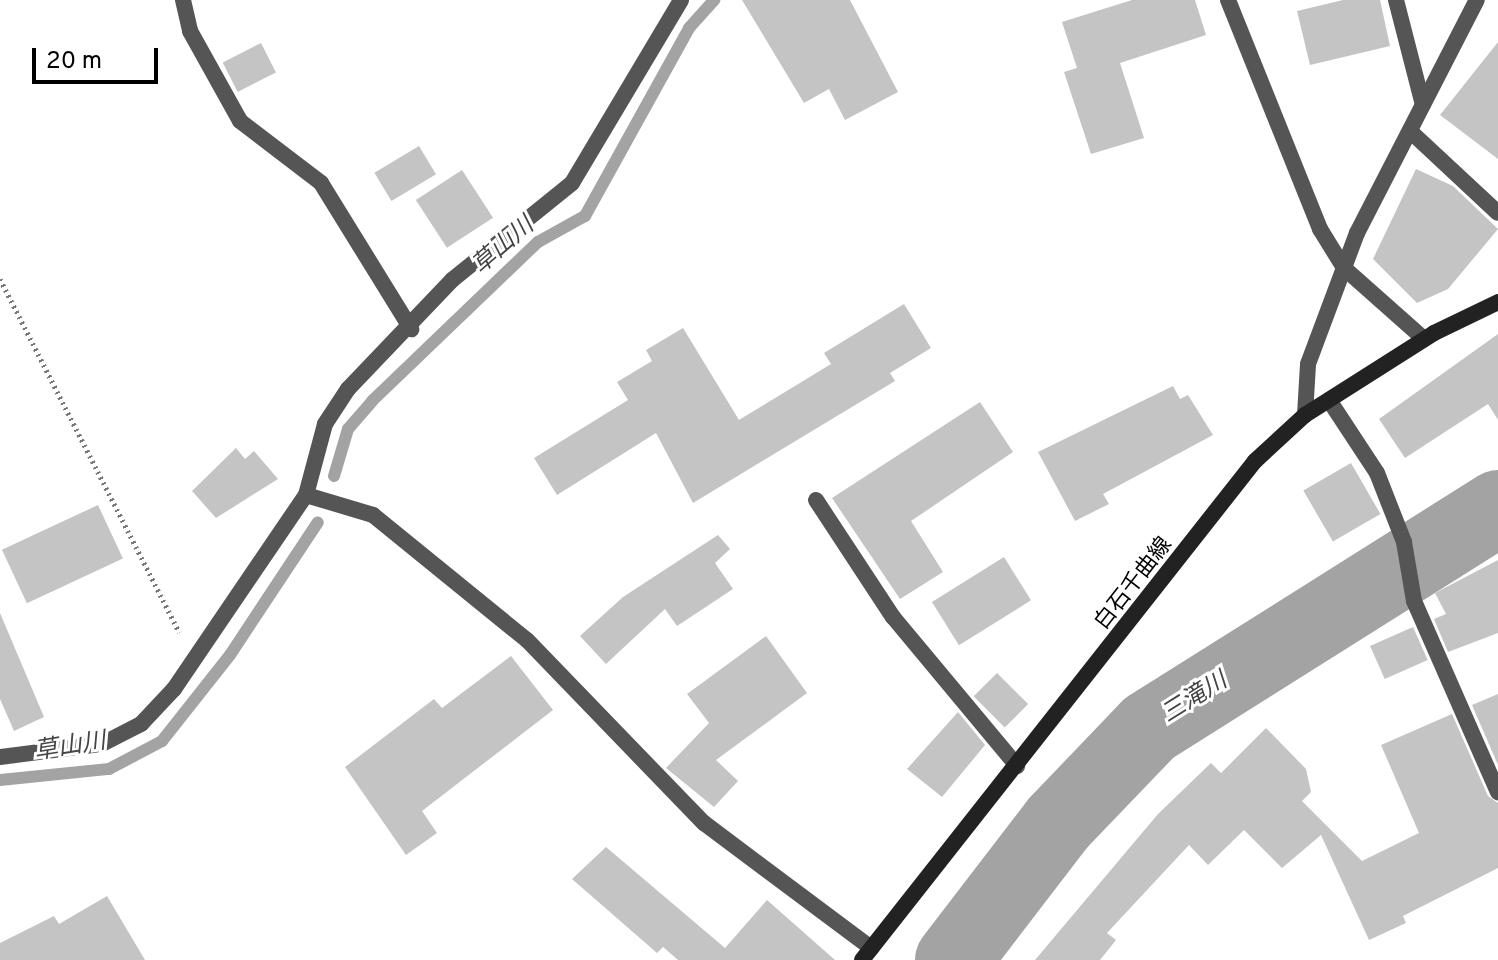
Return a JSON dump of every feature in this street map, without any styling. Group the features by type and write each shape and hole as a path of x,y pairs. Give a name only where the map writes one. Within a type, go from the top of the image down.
{"main road":[{"name":"白石千曲線","path":"867,954 1255,461 1305,415 1424,339 1498,302"}],"street":[{"path":"183,0 190,31 240,121 321,183 411,329"},
{"path":"0,757 102,744 141,724 194,661 306,495 325,424 348,389 411,329 452,280 572,183 681,0"},
{"path":"1228,0 1320,229 1344,268 1424,339"},
{"path":"1396,0 1423,105"},
{"path":"1305,415 1308,364 1344,268 1477,0"},
{"path":"1410,131 1498,213"},
{"path":"1329,400 1377,473 1404,542 1414,601 1498,792"},
{"path":"306,495 373,515 527,640 704,823 867,954"},
{"path":"816,500 893,617 1017,766"}],"path":[{"path":"0,279 194,661"}],"building":[{"path":"742,0 850,0 898,92 845,120 829,89 804,103"},
{"path":"1132,0 1195,0 1206,35 1120,63 1144,138 1091,154 1064,72 1077,68 1062,22"},
{"path":"1343,0 1380,0 1390,46 1310,65 1297,11"},
{"path":"1498,42 1498,159 1440,115"},
{"path":"261,43 276,72 238,92 223,63"},
{"path":"419,146 436,174 391,201 374,173"},
{"path":"1416,169 1453,186 1498,229 1448,289 1417,303 1373,259"},
{"path":"462,170 493,218 447,248 416,200"},
{"path":"904,304 931,348 890,373 895,381 693,503 656,433 557,495 534,458 628,400 617,382 652,361 646,350 683,328 739,420 831,364 824,353"},
{"path":"1498,334 1498,420 1488,404 1405,458 1379,419"},
{"path":"1173,386 1180,399 1188,395 1213,435 1103,494 1109,504 1075,521 1038,452"},
{"path":"980,402 1013,452 911,521 943,572 900,599 832,498"},
{"path":"236,448 245,459 254,451 278,479 216,518 192,491"},
{"path":"1351,463 1380,514 1333,542 1303,490"},
{"path":"98,505 123,558 27,603 2,550"},
{"path":"718,535 730,549 715,563 733,589 677,626 665,609 606,664 580,636 623,597"},
{"path":"1004,557 1031,600 959,645 932,602"},
{"path":"1498,560 1498,633 1448,652 1434,619 1446,614 1435,593"},
{"path":"0,613 44,717 14,731 0,699"},
{"path":"1413,627 1428,660 1385,679 1370,646"},
{"path":"766,636 807,693 716,760 738,781 714,807 666,768 709,723 687,694"},
{"path":"511,656 553,710 422,811 437,833 406,855 345,767 434,699 442,708"},
{"path":"997,673 1028,704 1005,727 974,696"},
{"path":"1498,694 1498,765 1472,705"},
{"path":"958,712 985,745 942,797 907,769"},
{"path":"1452,714 1488,796 1498,803 1498,868 1403,916 1406,923 1369,940 1321,835 1282,868 1244,830 1208,865 1189,845 1107,933 1116,940 1100,960 1035,960 1158,814 1211,763 1221,773 1266,728 1306,769 1311,792 1302,801 1362,861 1419,833 1381,745"},
{"path":"606,847 725,948 767,900 835,960 678,960 663,947 657,953 572,879"},
{"path":"107,896 145,960 0,960 0,943 54,916 59,924"}],"waterway":[{"name":"草山川","path":"334,476 348,429 372,401 538,242 585,216 689,28 714,0"},
{"name":"三滝川","path":"953,960 1059,822 1149,728 1498,508"},
{"name":"草山川","path":"0,780 109,769 162,741 230,655 318,522"}]}
